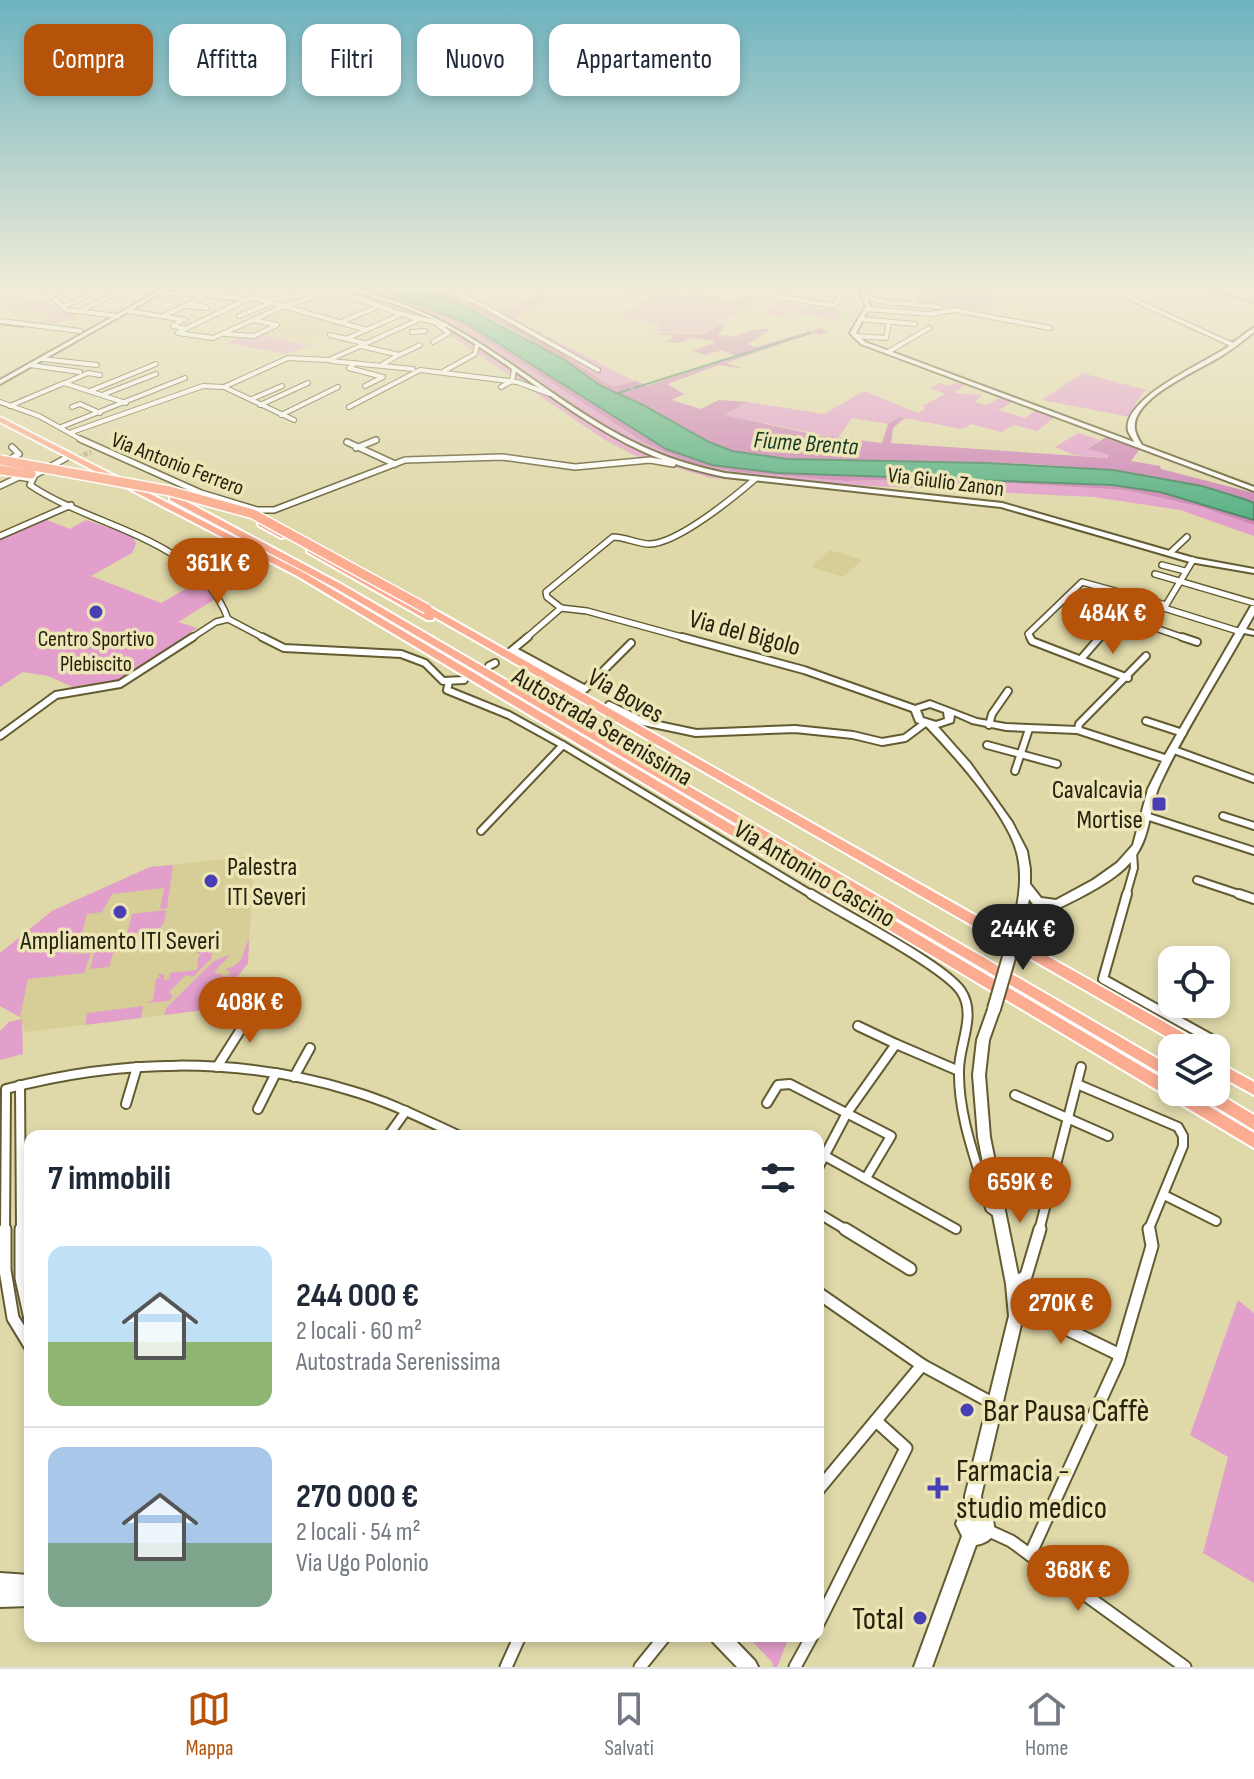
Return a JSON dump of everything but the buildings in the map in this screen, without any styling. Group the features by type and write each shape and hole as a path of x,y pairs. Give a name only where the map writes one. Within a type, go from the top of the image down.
{"highway":[{"name":"Autostrada Serenissima","path":"5,408 295,561 1158,1066"},
{"name":"Autostrada Serenissima","path":"0,419 290,568 1158,1084"},
{"path":"0,464 78,478"},
{"path":"0,464 78,478"},
{"name":"Via Boves","path":"78,478 203,504 250,519 284,536 1003,946"},
{"name":"Via Boves","path":"78,478 194,497 253,514 427,609 1173,1034"},
{"path":"1019,954 1158,1034"},
{"path":"1230,1061 1254,1080"},
{"path":"1230,1075 1254,1089"},
{"name":"Autostrada Serenissima","path":"1195,1106 1254,1141"},
{"path":"1226,1106 1254,1123"}],"street":[{"path":"0,381 29,366"},
{"path":"36,366 80,372"},
{"path":"74,393 152,366"},
{"path":"224,387 271,366"},
{"path":"350,366 348,367 383,377 365,386"},
{"path":"387,366 413,369"},
{"name":"Via Giulio Zanon","path":"442,372 453,366"},
{"name":"Via Giulio Zanon","path":"509,366 620,440 673,464 713,474 1002,505 1193,560 1254,571"},
{"path":"590,366 598,370"},
{"path":"925,366 1115,436 1129,436 1141,446 1254,489"},
{"path":"1129,436 1136,416 1149,396 1199,366"},
{"path":"501,387 512,381 514,369"},
{"name":"Via Giulio Zanon","path":"349,407 420,370 512,381 550,394"},
{"path":"5,408 88,373 124,377"},
{"path":"102,395 156,374"},
{"path":"61,427 185,378"},
{"path":"64,383 126,403"},
{"path":"260,405 308,383"},
{"path":"252,399 282,386"},
{"path":"72,432 198,387 224,387 294,420"},
{"path":"281,415 338,387"},
{"name":"Via Antonio Ferrero","path":"0,402 5,408 72,432 92,449 177,480 201,493 267,511 409,460 494,457 569,467 650,460 673,464"},
{"path":"72,407 80,404 100,413"},
{"path":"355,448 376,440"},
{"name":"Via Antonio Ferrero","path":"347,442 395,464"},
{"path":"0,464 19,454 12,447"},
{"path":"0,486 19,477 31,479 46,468 68,459"},
{"path":"31,479 33,488 107,524 152,541 175,556 218,595 228,619 284,648 401,654 425,663 449,682 464,680"},
{"path":"631,643 585,689 512,651 561,608 547,597 546,592 613,537 643,544 657,543 720,507 755,479"},
{"path":"0,536 71,505"},
{"path":"1170,553 1187,537"},
{"path":"1140,633 1165,606 1193,560"},
{"path":"1162,565 1185,571"},
{"path":"1155,574 1254,605 1153,789 1103,979 1190,1034"},
{"path":"1128,678 1032,641 1027,636 1079,584 1090,583 1254,633"},
{"name":"Via del Bigolo","path":"561,608 587,611 790,666 915,709 930,704 989,725 1078,730 1170,755"},
{"path":"0,736 56,695 120,684 216,622 228,619"},
{"path":"1147,625 1197,642"},
{"path":"1081,659 1107,629"},
{"path":"1078,730 1079,724 1110,690 1128,678 1146,656"},
{"name":"Via Antonino Cascino","path":"449,682 447,690 509,715 563,745 917,958 958,987 965,999 967,1012 959,1071 969,1132 990,1208 998,1214"},
{"path":"989,725 992,714 1008,691"},
{"path":"609,705 644,722 696,733 795,729 853,735 882,742 905,738 927,724 948,722 951,716 948,710"},
{"path":"915,709 915,716 927,724 1011,829 1022,852 1031,897 1038,902 1056,903"},
{"path":"1146,721 1183,733"},
{"path":"1015,771 1029,729"},
{"path":"481,831 563,745"},
{"path":"987,745 1057,764"},
{"path":"1170,755 1254,779"},
{"path":"1146,816 1254,851"},
{"path":"1223,816 1254,826"},
{"path":"1018,924 1097,883 1121,866 1136,849"},
{"path":"1197,880 1254,899"},
{"path":"1026,884 1018,924 983,1040 979,1075 984,1137 1017,1311 973,1496 974,1512 968,1513 964,1524 1030,1555 1185,1667"},
{"path":"217,1067 255,1007"},
{"path":"858,1026 959,1071"},
{"path":"896,1044 847,1113 825,1156 956,1229"},
{"path":"294,1077 310,1048"},
{"path":"126,1104 137,1067"},
{"path":"24,1332 9,1303 5,1270 6,1089 137,1067 217,1067 276,1073 336,1086 406,1111 447,1130"},
{"path":"1013,1284 1026,1276 1081,1067"},
{"path":"258,1109 276,1073"},
{"path":"767,1103 778,1085 790,1084 891,1136 866,1178"},
{"path":"1030,1555 1120,1355 1152,1246 1148,1231 1183,1146 1183,1136 1178,1127 1077,1084"},
{"path":"20,1085 24,1299"},
{"path":"1015,1095 1108,1136"},
{"path":"392,1130 406,1111"},
{"path":"5,1190 20,1187"},
{"path":"1164,1195 1216,1221"},
{"path":"824,1217 910,1269"},
{"path":"9,1303 23,1296"},
{"path":"824,1297 922,1365 996,1405"},
{"path":"1017,1311 1120,1355"},
{"path":"824,1483 922,1365"},
{"path":"824,1612 906,1448 876,1421"},
{"path":"923,1667 979,1532"},
{"path":"0,1582 24,1584"},
{"path":"0,1598 24,1597"},
{"path":"506,1667 517,1642"},
{"path":"640,1667 660,1642"},
{"path":"725,1642 749,1667"},
{"path":"795,1667 808,1642"}],"shaded area":[{"path":"495,366 527,366 645,443 690,463 737,472 845,481 942,479 1126,490 1201,507 1254,525 1254,536 1180,510 1094,497 711,478 636,456 605,440"},
{"path":"526,366 532,366 666,449 712,465 778,473 971,478 1129,487 1160,492 1254,520 1254,525 1201,507 1126,490 942,479 845,481 737,472 690,463 645,443"},
{"path":"534,366 573,366 601,386 732,451 787,459 987,463 1113,470 1202,486 1247,500 1254,503 1254,520 1160,492 1112,485 778,473 712,465 666,449"},
{"path":"569,366 580,366 605,383 616,386 636,381 647,386 706,366 717,366 667,384 684,394 671,400 701,409 719,400 747,402 724,415 817,435 882,443 888,424 899,417 905,418 893,428 891,443 1107,458 1109,455 1087,449 1108,436 1140,449 1131,461 1160,466 1161,469 1254,493 1254,503 1170,481 1085,468 998,463 801,460 758,456 724,449 700,439 644,406 605,389"},
{"path":"580,366 605,366 634,381 616,386 605,383"},
{"path":"1082,373 1147,390 1136,402 1131,417 1042,400"},
{"path":"956,382 965,385 954,393 982,395 975,402 986,405 1002,397 1013,401 999,410 1025,418 1037,409 1056,416 1037,431 1014,425 1001,432 971,424 962,429 899,417 888,424 852,418 838,438 723,415 747,402 824,414 864,391 918,413 926,408 922,406 945,394 930,388 939,383 950,386"},
{"path":"1078,433 1100,440 1087,449 1108,455 1106,458 1074,455 1055,447"},
{"name":"Centro Sportivo Plebiscito","path":"44,519 70,529 86,520 133,536 136,544 132,553 91,576 161,603 201,580 217,598 178,622 197,628 122,679 107,685 75,688 48,676 23,672 0,687 0,540"},
{"path":"830,550 862,560 843,577 811,567"},
{"path":"254,856 248,963 213,1009 25,1032 20,1017 0,1006 0,953 52,911 150,867"},
{"path":"173,865 167,908 160,909 164,888 112,894 102,912 87,914 81,937 94,936 90,951 64,955 91,953 84,973 28,979 20,1017 0,1006 0,953 52,911 150,867"},
{"path":"166,910 164,923 159,929 127,934 132,914"},
{"path":"161,934 160,942 113,953 109,967 90,969 94,953 104,940"},
{"path":"249,939 248,963 213,1009 164,1015 167,1007 214,961 231,954 214,972 226,977 231,972 225,969 240,961"},
{"path":"199,948 213,948 211,959 193,977 186,975 169,992 173,996 169,1001 146,1003 153,1000 156,979 160,977 158,974 164,974 164,980 169,979 170,973 197,970 201,954 197,954"},
{"path":"143,1006 141,1018 85,1025 87,1013"},
{"path":"22,1019 23,1054 0,1060 0,1031 9,1022"},
{"path":"1238,1300 1254,1313 1254,1583 1203,1553 1228,1457 1190,1435"},
{"path":"753,1642 787,1642 777,1667 773,1667"}],"waterway":[{"path":"634,388 705,366"},
{"path":"616,394 630,389"}],"tunnel":[{"path":"70,460 91,452"},
{"path":"1003,946 1019,954"}],"place":[{"name":"Centro Sportivo Plebiscito","path":"96,612"},
{"name":"Cavalcavia Mortise","path":"1159,804"},
{"name":"Palestra ITI Severi","path":"211,881"},
{"name":"Ampliamento ITI Severi","path":"120,912"},
{"name":"Bar Pausa Caffè","path":"967,1410"},
{"name":"Farmacia - studio medico","path":"938,1488"},
{"name":"Total","path":"920,1618"}],"water label":[{"name":"Fiume Brenta","path":"806,443"}]}
